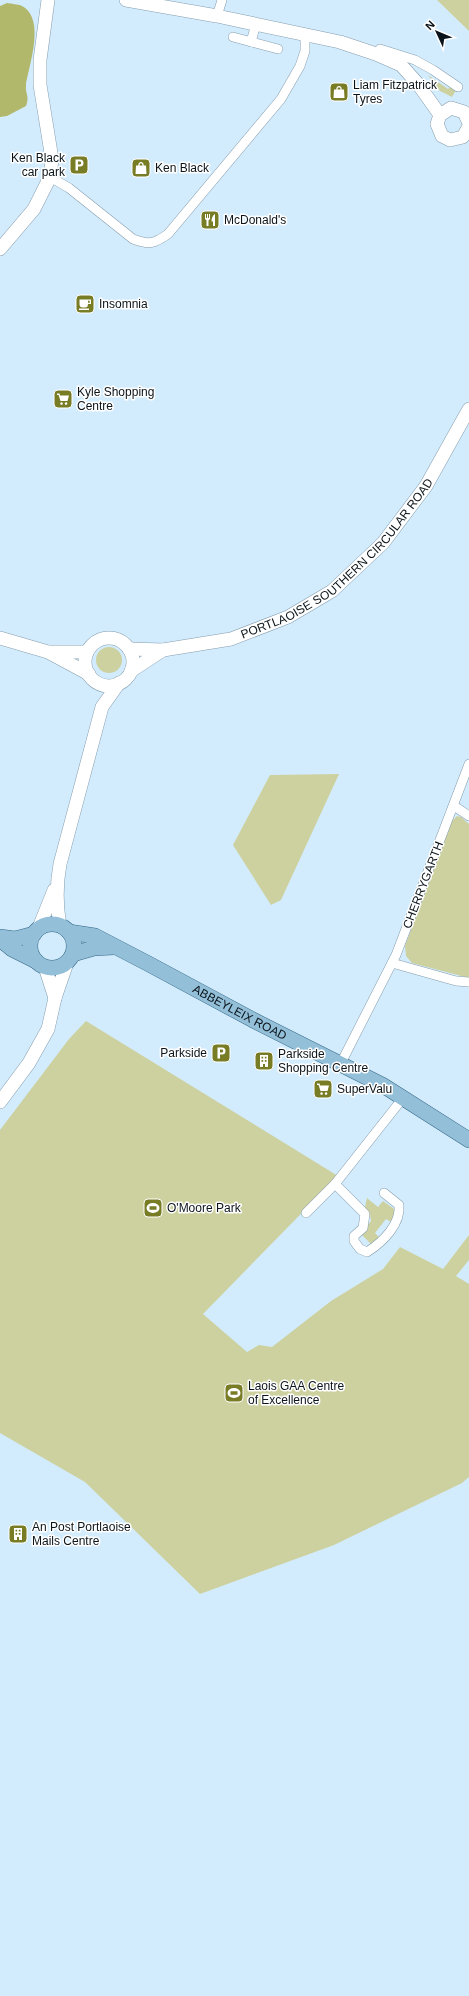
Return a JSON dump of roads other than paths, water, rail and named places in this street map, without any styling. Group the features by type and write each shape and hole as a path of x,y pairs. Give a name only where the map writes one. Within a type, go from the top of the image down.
{"main road":[{"path":"0,249 34,209 45,191 50,177 52,159 40,85 40,60 48,0"},
{"path":"126,0 217,16 340,42 376,54 401,65 418,84 440,115"},
{"path":"456,108 464,112 468,129 455,140 442,136 437,128 440,115 447,109 456,108"},
{"name":"PORTLAOISE SOUTHERN CIRCULAR ROAD","path":"129,649 163,650 210,644 254,632 288,617 332,591 363,563 392,531 426,486 469,409"},
{"path":"0,638 48,652 108,685 119,683"},
{"path":"56,998 40,964 31,950 30,945 57,883 102,708 119,683 128,676 131,671 133,660 129,649 121,641 110,638 94,643 87,652 85,663 93,678 102,708"},
{"name":"PORTLAOISE SOUTHERN CIRCULAR ROAD","path":"131,671 163,650"},
{"path":"48,652 87,652"},
{"path":"0,1102 41,1045 48,1029 56,998 70,958 74,942 65,929 56,907 57,883"},
{"path":"0,938 15,939 36,932 48,925 65,929"},
{"name":"ABBEYLEIX ROAD","path":"65,929 95,936 340,1065 384,1086 469,1140"},
{"path":"0,938 12,949 40,964 56,968 70,958 94,948 114,947"}],"street":[{"path":"217,16 222,0"},
{"path":"250,23 251,42"},
{"path":"50,177 70,188 133,239 145,243 157,242 168,234 281,99 300,66 305,51 305,35"},
{"path":"233,37 278,49"},
{"path":"376,54 380,50 415,60 458,87"},
{"name":"CHERRYGARTH","path":"340,1065 392,963 469,764"},
{"path":"454,806 469,816"},
{"path":"392,963 456,981 469,982"},
{"path":"306,1213 336,1184 403,1098"},
{"path":"336,1184 365,1214 363,1228 354,1236 354,1241 360,1249 367,1252 375,1247 397,1222 400,1212 400,1205 384,1193"}],"place":[{"name":"Liam Fitzpatrick Tyres","path":"339,92"},
{"name":"Ken Black car park","path":"79,165"},
{"name":"Ken Black","path":"141,168"},
{"name":"McDonald's","path":"210,220"},
{"name":"Insomnia","path":"85,304"},
{"name":"Kyle Shopping Centre","path":"63,399"},
{"name":"Parkside","path":"221,1053"},
{"name":"Parkside Shopping Centre","path":"264,1061"},
{"name":"SuperValu","path":"323,1089"},
{"name":"O'Moore Park","path":"153,1208"},
{"name":"Laois GAA Centre of Excellence","path":"234,1393"},
{"name":"An Post Portlaoise Mails Centre","path":"18,1534"}]}
